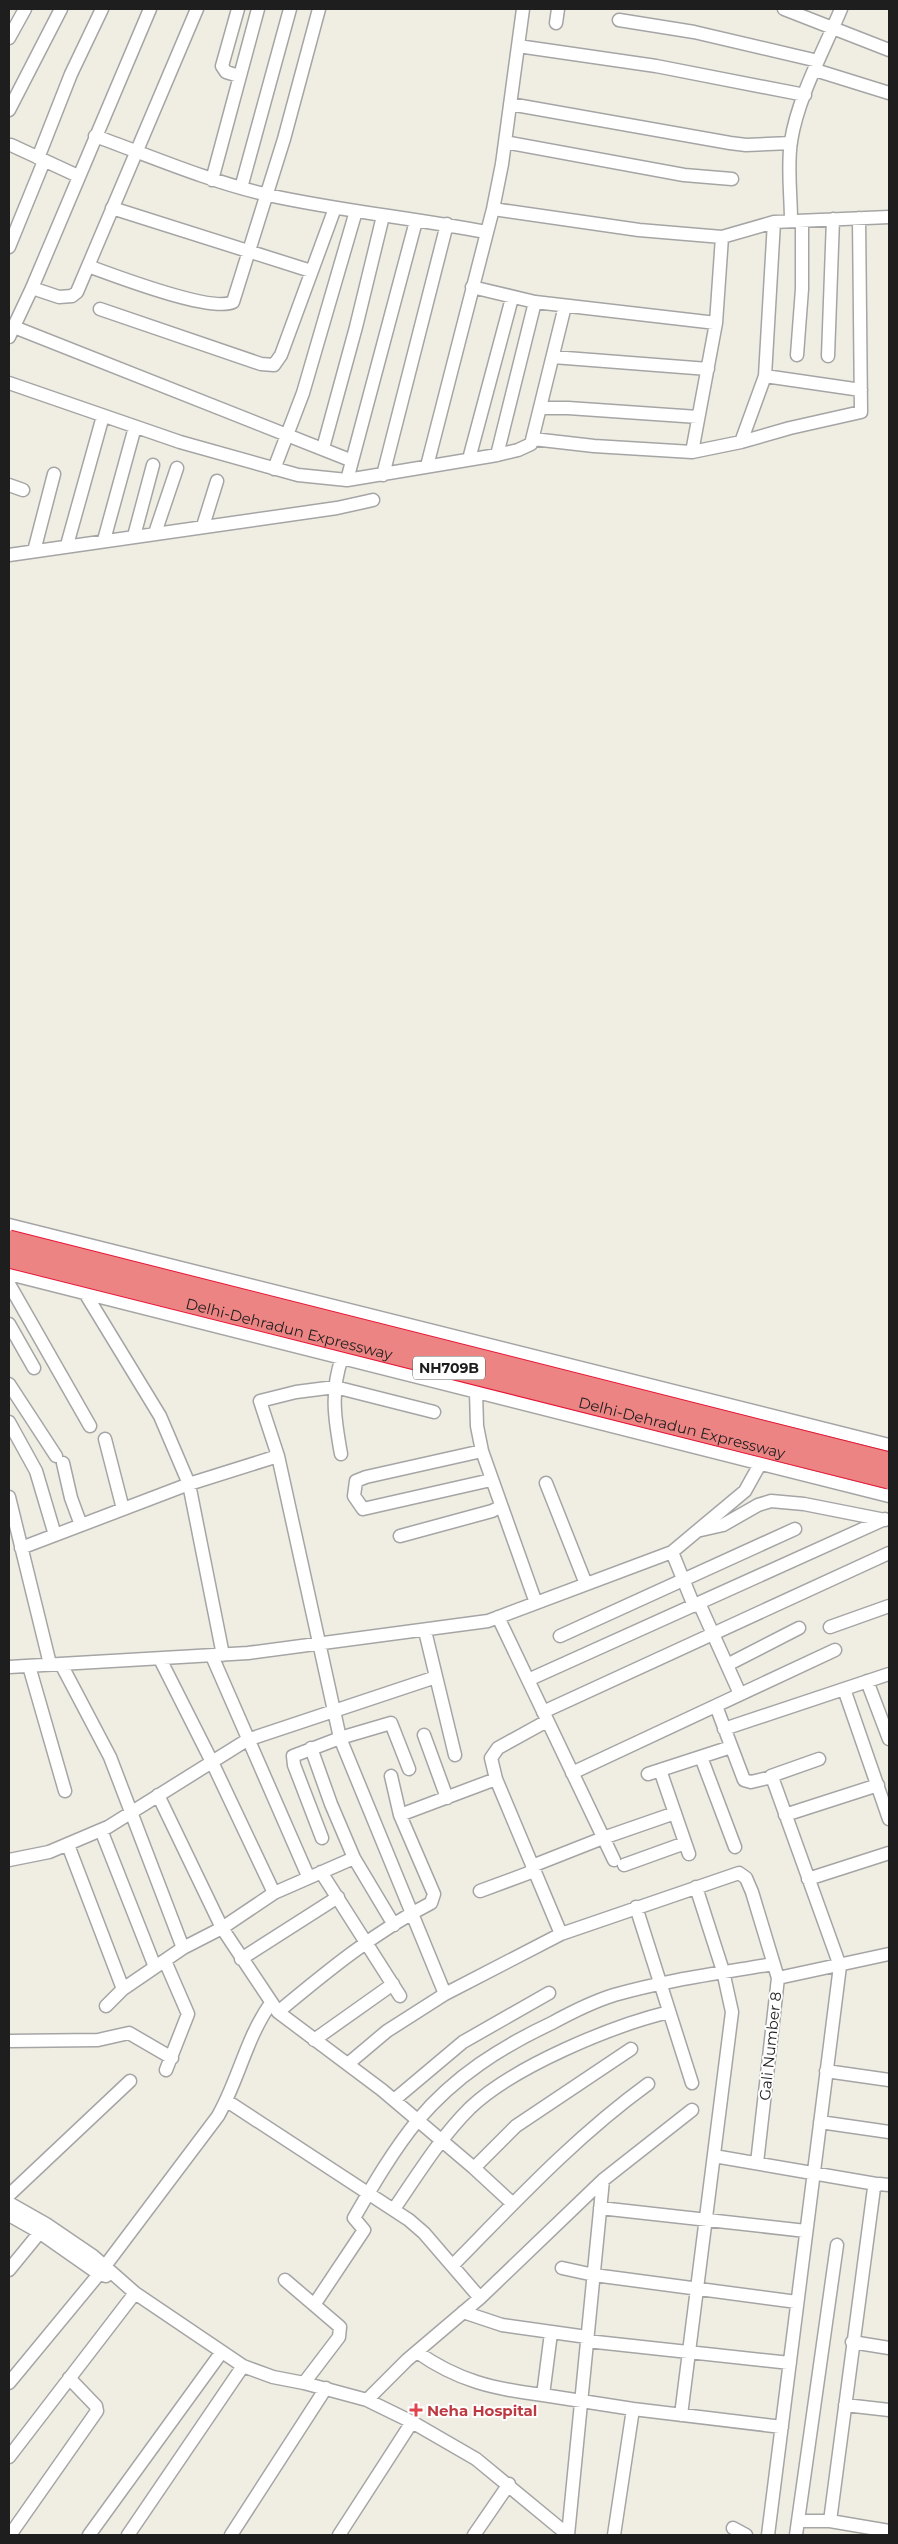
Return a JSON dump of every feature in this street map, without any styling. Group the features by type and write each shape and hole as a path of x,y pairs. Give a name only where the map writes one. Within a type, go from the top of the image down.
{"highway":[{"name":"Delhi-Dehradun Expressway","path":"9,1240 889,1462"},
{"name":"Delhi-Dehradun Expressway","path":"9,1258 889,1479"}],"street":[{"path":"9,38 25,9"},
{"path":"9,110 61,9"},
{"path":"9,247 71,74 102,9"},
{"path":"150,9 32,288 12,326 350,460"},
{"path":"32,288 59,297 72,296 77,292 197,9"},
{"path":"238,9 222,66 226,72 239,76"},
{"path":"212,180 258,9"},
{"path":"241,188 290,9"},
{"path":"88,266 156,290 191,299 227,305 233,302 248,250 268,195 319,9"},
{"path":"427,466 493,209 505,142 523,9"},
{"path":"556,23 558,9"},
{"path":"784,9 834,26 889,50"},
{"path":"797,355 802,288 791,143 805,95 841,9"},
{"path":"618,20 694,32 817,65 889,93"},
{"path":"518,46 656,66 805,95"},
{"path":"510,104 730,143 746,145 791,143"},
{"path":"95,136 212,180 268,195 335,208 447,224 486,232"},
{"path":"505,142 684,175 732,180"},
{"path":"11,145 78,176"},
{"path":"112,208 311,271"},
{"path":"100,310 261,364 274,365 281,355 335,208"},
{"path":"493,209 639,230 722,237 774,222 889,217"},
{"path":"274,469 288,434 356,211"},
{"path":"323,448 356,327 383,216"},
{"path":"533,439 594,446 692,452 741,442 861,412 859,218"},
{"path":"828,356 833,219"},
{"path":"347,480 350,460 416,221"},
{"path":"741,442 765,376 774,222"},
{"path":"383,474 447,224"},
{"path":"692,452 716,323 722,237"},
{"path":"472,287 535,302 716,323"},
{"path":"470,459 512,298"},
{"path":"497,455 535,302"},
{"path":"9,383 135,427 226,456 298,476 347,480 497,455 525,448 533,439 565,306"},
{"path":"553,357 708,369"},
{"path":"765,376 861,390"},
{"path":"541,408 568,408 698,417"},
{"path":"67,545 103,416"},
{"path":"104,540 135,427"},
{"path":"134,536 153,465"},
{"path":"155,533 176,468"},
{"path":"34,551 54,474"},
{"path":"202,526 217,481"},
{"path":"9,485 23,490"},
{"path":"9,555 67,545 337,508 373,500"},
{"path":"9,1225 889,1445"},
{"path":"9,1274 342,1358 476,1396 758,1469 889,1496"},
{"path":"9,1284 90,1426"},
{"path":"85,1293 160,1416 189,1484 217,1655 247,1740 308,1876"},
{"path":"9,1324 34,1368"},
{"path":"341,1454 334,1411 336,1381 342,1358"},
{"path":"434,1412 336,1381 260,1401 278,1456 340,1738 445,1994"},
{"path":"9,1384 59,1459 81,1525"},
{"path":"476,1396 476,1413 482,1451 500,1507 536,1603"},
{"path":"9,1667 217,1655 425,1631 466,1625 498,1617 672,1552 745,1491 758,1469 779,1417"},
{"path":"9,1422 31,1458 36,1470 55,1535"},
{"path":"105,1439 124,1509"},
{"path":"482,1451 366,1477 356,1482 354,1489 356,1502 363,1510 491,1480"},
{"path":"21,1548 189,1484 278,1456"},
{"path":"546,1483 586,1584"},
{"path":"9,1497 21,1548 55,1664 110,1757 183,1948"},
{"path":"698,1531 722,1525 758,1505 771,1501 804,1504 887,1520"},
{"path":"400,1536 500,1507"},
{"path":"528,1680 887,1520"},
{"path":"560,1636 795,1529"},
{"path":"672,1552 682,1581 713,1634 740,1694"},
{"path":"561,1934 496,1780 491,1758 493,1752 545,1716 713,1634 889,1554"},
{"path":"830,1627 889,1606"},
{"path":"498,1617 603,1838 619,1862 687,1849 675,1813 654,1772 731,1747"},
{"path":"726,1665 799,1628"},
{"path":"425,1631 455,1755"},
{"path":"572,1773 835,1650"},
{"path":"160,1659 212,1762 274,1893"},
{"path":"29,1666 65,1791"},
{"path":"724,1729 889,1674"},
{"path":"9,1860 68,1845 101,1830 132,1814 158,1795 247,1740 436,1677"},
{"path":"867,1681 889,1739"},
{"path":"844,1689 889,1819"},
{"path":"716,1706 746,1782 771,1776 819,1758"},
{"path":"322,1838 292,1759 296,1754 340,1738 393,1724 409,1769"},
{"path":"424,1735 447,1798"},
{"path":"311,1748 331,1804 354,1858 394,1925"},
{"path":"701,1757 735,1847"},
{"path":"9,2383 103,2270 227,2101 249,2040 274,2007 394,1925 431,1903 434,1894 400,1814 391,1776"},
{"path":"768,2535 840,1966 771,1776"},
{"path":"400,1814 496,1780"},
{"path":"785,1815 878,1786"},
{"path":"158,1795 222,1928 274,2007 314,2040 348,2063 394,2100 474,2168 512,2204"},
{"path":"480,1891 603,1838 675,1813"},
{"path":"101,1830 160,1964 188,2014 166,2070"},
{"path":"68,1845 123,1990"},
{"path":"808,1880 889,1853"},
{"path":"106,2006 123,1990 183,1948 222,1928 274,1893 308,1876 354,1858"},
{"path":"321,1872 400,1996"},
{"name":"Gali Number 8","path":"696,1886 735,1874 743,1874 755,1899 778,1978 757,2163"},
{"path":"348,2063 387,2031 445,1994 561,1934 696,1886 723,1971 732,2012 681,2415"},
{"path":"241,1959 338,1897"},
{"path":"636,1907 692,2084"},
{"path":"778,1978 840,1966 868,1957 889,1954"},
{"path":"314,2304 364,2230 354,2218 368,2192 418,2120 456,2081 512,2042 591,2003 660,1984 723,1971 773,1964"},
{"path":"314,2040 392,1984"},
{"path":"394,2100 463,2042 549,1993"},
{"path":"394,2209 441,2140 471,2107 504,2082 617,2027 669,2012"},
{"path":"9,2041 98,2040 129,2033 172,2058"},
{"path":"474,2168 516,2126 631,2049"},
{"path":"826,2071 889,2080"},
{"path":"9,2195 130,2081"},
{"path":"453,2266 564,2152 618,2106 648,2084"},
{"path":"227,2101 394,2209 424,2233 480,2298"},
{"path":"367,2400 416,2352 480,2298 603,2180 692,2110"},
{"path":"820,2122 889,2132"},
{"path":"714,2156 883,2185 852,2342 830,2521"},
{"path":"568,2535 603,2180"},
{"path":"9,2203 221,2353 243,2366 273,2377 326,2388 367,2400 412,2422 476,2459 509,2484 568,2535"},
{"path":"600,2208 806,2231"},
{"path":"9,2215 43,2228"},
{"path":"9,2270 43,2228"},
{"path":"796,2535 837,2245"},
{"path":"562,2268 797,2302"},
{"path":"285,2280 337,2323 341,2332 304,2383"},
{"path":"9,2457 135,2293"},
{"path":"463,2312 491,2323 587,2339 790,2363"},
{"path":"543,2395 551,2333"},
{"path":"852,2342 889,2348"},
{"path":"416,2352 452,2374 475,2383 506,2390 634,2409 782,2427"},
{"path":"89,2535 221,2353"},
{"path":"128,2535 243,2366"},
{"path":"10,2535 97,2411 96,2406 69,2378"},
{"path":"231,2535 326,2388"},
{"path":"845,2405 889,2410"},
{"path":"614,2535 634,2409"},
{"path":"339,2535 412,2422"},
{"path":"476,2535 509,2484"},
{"path":"799,2521 830,2521 889,2531"},
{"path":"734,2528 746,2535"}],"place":[{"name":"Neha Hospital","path":"416,2410"}]}
